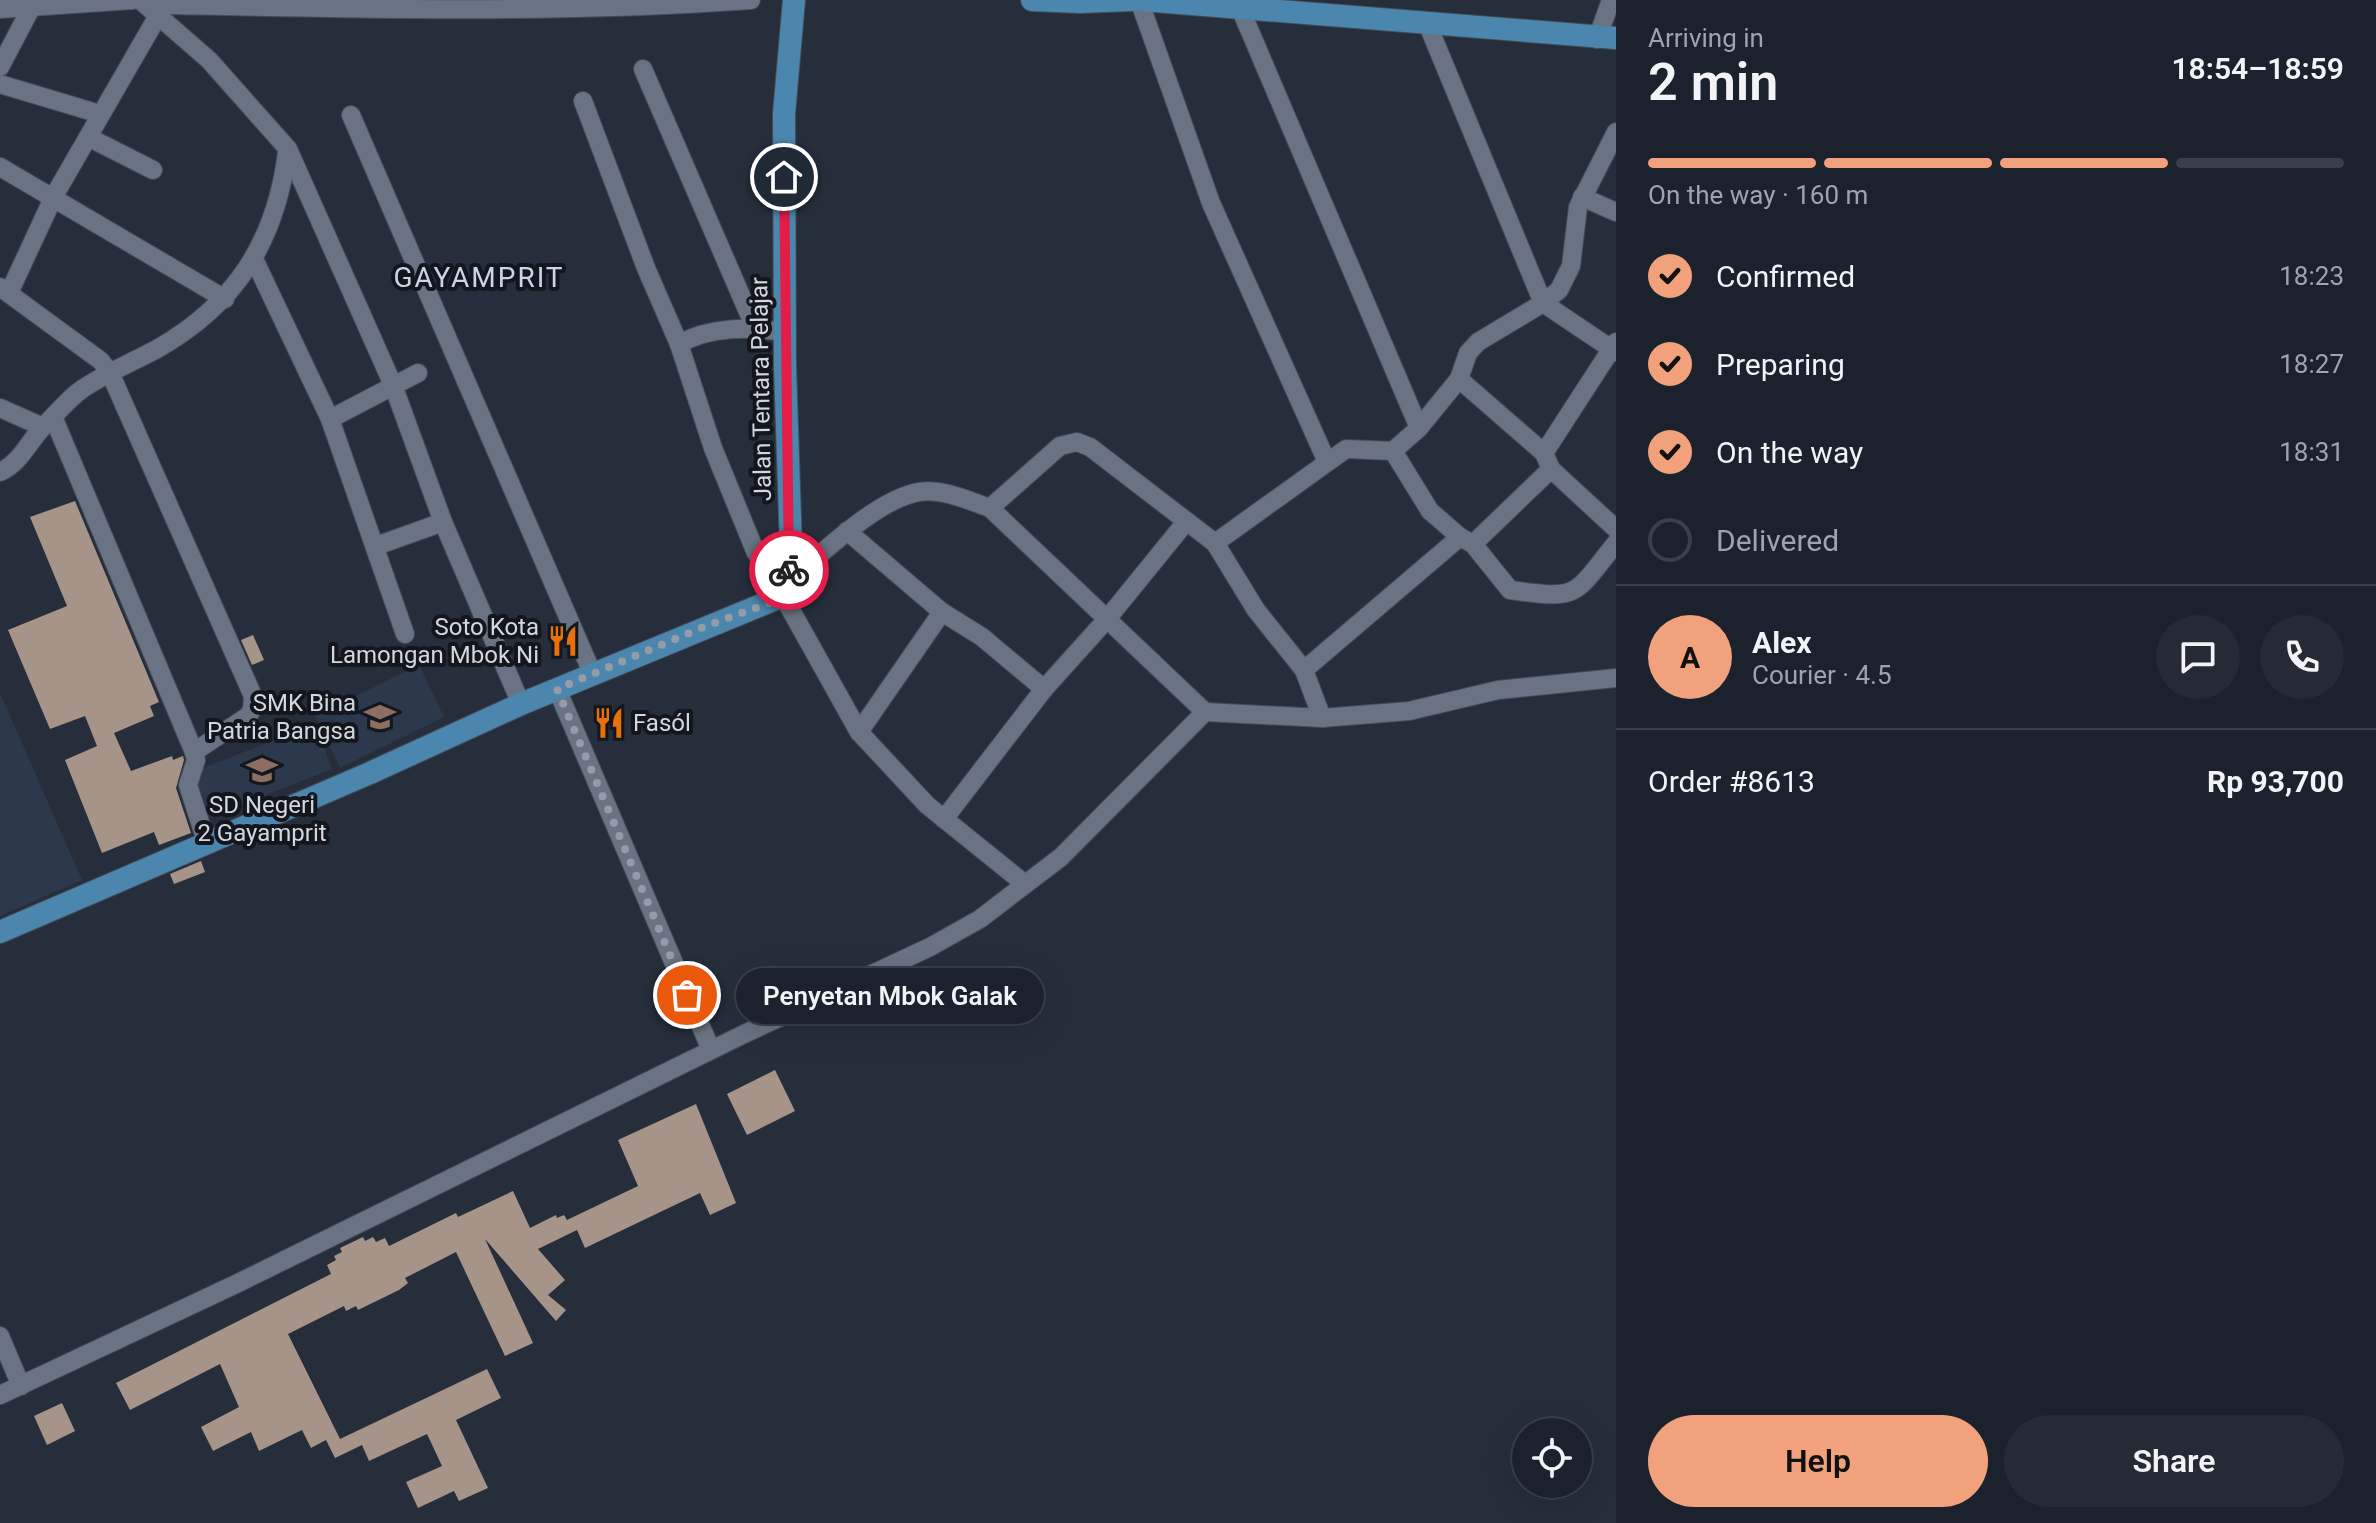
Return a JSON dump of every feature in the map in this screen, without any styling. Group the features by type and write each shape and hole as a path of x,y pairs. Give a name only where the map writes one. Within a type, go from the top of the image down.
{"main road":[{"name":"Jalan Tentara Pelajar","path":"785,589 791,549 784,332 784,114 794,0"},
{"path":"1032,0 1131,0"},
{"path":"1152,1 1240,8 1354,10 1381,18 1606,38"},
{"path":"0,932 785,589"}],"street":[{"path":"0,9 133,0"},
{"path":"142,0 169,5 382,10 550,4 603,9 751,0"},
{"path":"142,0 209,60 288,149 393,385 443,522 521,704"},
{"path":"1606,38 1611,0"},
{"path":"1152,1 1211,203 1327,462"},
{"path":"0,67 41,5"},
{"path":"1240,8 1419,428"},
{"path":"159,14 54,196 5,290 101,361 111,375 253,696 252,710 248,716 194,752"},
{"path":"1304,670 1466,541 1547,461 1615,348 1543,303 1427,23"},
{"path":"643,69 755,328"},
{"path":"0,84 100,114"},
{"path":"583,101 646,268 679,344 713,448 756,553"},
{"path":"351,115 593,675"},
{"path":"1215,543 1346,449 1393,451 1419,428 1459,379 1468,353 1478,342 1559,290 1571,266 1578,207 1616,132"},
{"path":"88,137 153,170"},
{"path":"0,472 22,456 78,391 171,341 225,299 265,240 284,182 288,149"},
{"path":"0,167 225,299"},
{"path":"1582,197 1616,212"},
{"path":"254,259 330,419 405,634"},
{"path":"679,344 702,333 755,328 784,332"},
{"path":"330,419 418,373"},
{"path":"1459,379 1616,529"},
{"path":"0,408 49,423 194,752 196,760 188,785 207,844"},
{"path":"990,508 1060,446 1077,442 1090,447 1185,523 1215,543 1256,610 1304,670 1322,718"},
{"path":"1393,451 1430,511 1466,541 1510,590 1565,596 1579,589 1616,543"},
{"path":"1025,884 927,805 859,732 785,589 847,531 900,498 921,491 956,497 990,508 1205,712 1322,718 1409,711 1498,690 1616,678"},
{"path":"376,546 443,522"},
{"path":"944,819 1044,689 1107,619 1185,523"},
{"path":"847,531 942,612 982,637 1044,689"},
{"path":"859,732 942,612"},
{"path":"557,689 711,1050"},
{"path":"0,1395 251,1277 711,1050 930,947 980,919 1061,857 1205,712"},
{"path":"0,1336 21,1386"}],"shaded area":[{"name":"SMK Bina Patria Bangsa","path":"419,665 444,717 340,768 315,716"},
{"path":"0,693 82,880 0,916"},
{"name":"SD Negeri 2 Gayamprit","path":"315,724 332,769 210,817 193,772"}],"building":[{"path":"75,501 159,702 150,706 154,716 114,733 131,771 172,756 173,760 183,756 184,760 176,788 191,833 159,845 154,832 102,853 65,760 97,746 85,716 50,729 8,630 67,606 30,517"},
{"path":"253,635 264,660 252,665 241,640"},
{"path":"201,861 205,872 174,884 170,874"},
{"path":"775,1070 795,1111 747,1135 727,1094"},
{"path":"696,1104 736,1203 710,1215 700,1193 585,1248 577,1230 538,1249 565,1280 548,1295 566,1310 556,1321 485,1239 533,1343 505,1356 456,1252 405,1278 408,1283 399,1290 358,1310 356,1306 346,1311 344,1306 288,1334 340,1439 487,1369 501,1398 456,1420 488,1488 459,1501 454,1491 418,1508 406,1482 442,1466 427,1434 369,1461 362,1445 335,1458 326,1440 311,1448 302,1430 259,1451 251,1432 213,1451 201,1427 239,1407 220,1364 130,1410 116,1383 331,1274 327,1265 336,1260 334,1256 342,1252 340,1248 363,1237 365,1241 373,1237 376,1242 385,1238 389,1246 456,1213 458,1217 513,1191 530,1228 556,1215 557,1218 564,1215 567,1220 638,1186 618,1140"},
{"path":"62,1403 75,1431 47,1445 34,1416"}],"way so far":[{"path":"687,995 557,689 706,626 775,601 783,596 789,570"}],"place":[{"name":"Soto Kota Lamongan Mbok Ni","path":"563,641"},
{"name":"SMK Bina Patria Bangsa","path":"380,717"},
{"name":"Fasól","path":"609,723"},
{"name":"SD Negeri 2 Gayamprit","path":"262,770"},
{"name":"Penyetan Mbok Galak","path":"687,995"}],"district":[{"name":"GAYAMPRIT","path":"479,277"}],"route":[{"path":"784,177 789,570"}]}
